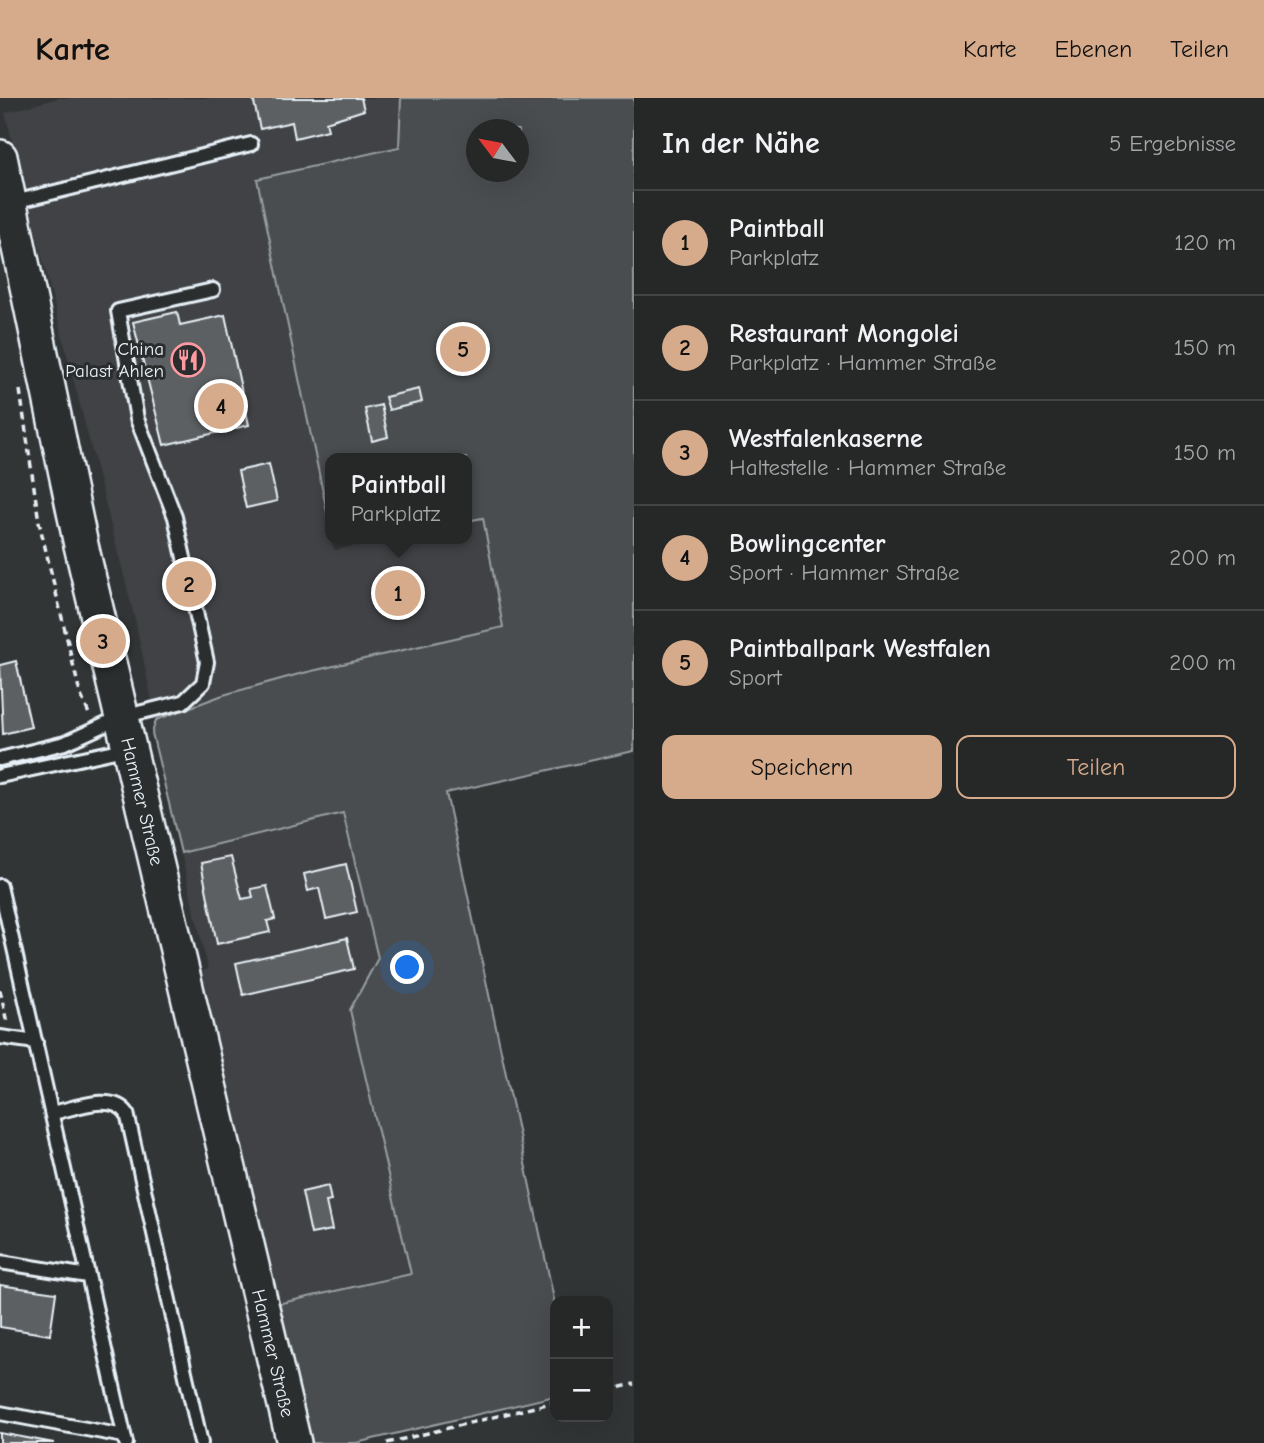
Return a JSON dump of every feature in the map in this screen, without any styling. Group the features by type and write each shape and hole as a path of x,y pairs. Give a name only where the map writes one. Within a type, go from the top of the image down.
{"main road":[{"name":"Hammer Straße","path":"0,157 60,451 294,1443"}],"lane":[{"path":"10,203 251,144"},
{"path":"0,776 126,732 183,702 203,683 207,662 175,517 137,419 118,311 213,290"},
{"path":"0,759 126,732"},
{"path":"0,886 125,1440 0,1413"},
{"path":"5,1038 36,1042"},
{"path":"51,1113 112,1102 122,1106 127,1114 201,1443"},
{"path":"0,1262 88,1276"}],"path":[{"path":"0,990 5,1038"},
{"path":"613,1389 634,1384"},
{"path":"387,1443 550,1403"}],"shaded area":[{"path":"58,98 401,98 400,147 258,180 325,502 325,544 332,544 335,550 364,544 472,544 472,520 483,518 503,627 299,674 223,695 156,720 134,615 5,113"},
{"path":"401,98 634,98 634,751 446,793 553,1296 550,1296 550,1397 356,1443 308,1443 277,1304 411,1274 350,1010 378,958 343,813 181,853 152,733 156,720 223,695 299,674 503,627 483,518 472,520 472,453 325,453 325,502 257,179 399,147"},
{"path":"343,813 378,958 350,1010 412,1274 277,1304 200,972 208,969 181,853"}],"building":[{"path":"253,98 361,98 364,110 326,122 328,130 295,138 292,122 260,129"},
{"name":"China Palast Ahlen","path":"177,312 180,325 225,315 249,425 164,445 133,322"},
{"path":"419,389 422,402 389,410 385,397"},
{"path":"381,405 388,437 372,441 365,409"},
{"path":"269,464 277,501 246,508 238,471"},
{"path":"16,661 31,727 3,734 0,665"},
{"path":"231,857 242,899 253,897 251,889 267,886 275,919 267,921 270,932 217,944 201,863"},
{"path":"346,864 357,912 326,919 319,888 308,891 304,874"},
{"path":"347,938 354,969 243,995 236,963"},
{"path":"328,1186 331,1201 326,1202 332,1230 311,1234 302,1192"},
{"path":"0,1285 56,1293 50,1335 0,1327"},
{"path":"0,1433 54,1443 0,1443"}],"place":[{"name":"Paintballpark Westfalen","path":"463,349"},
{"name":"China Palast Ahlen","path":"188,360"},
{"name":"Bowlingcenter","path":"221,406"},
{"name":"Restaurant Mongolei","path":"189,584"},
{"name":"Paintball","path":"398,593"},
{"name":"Westfalenkaserne","path":"103,641"}]}
